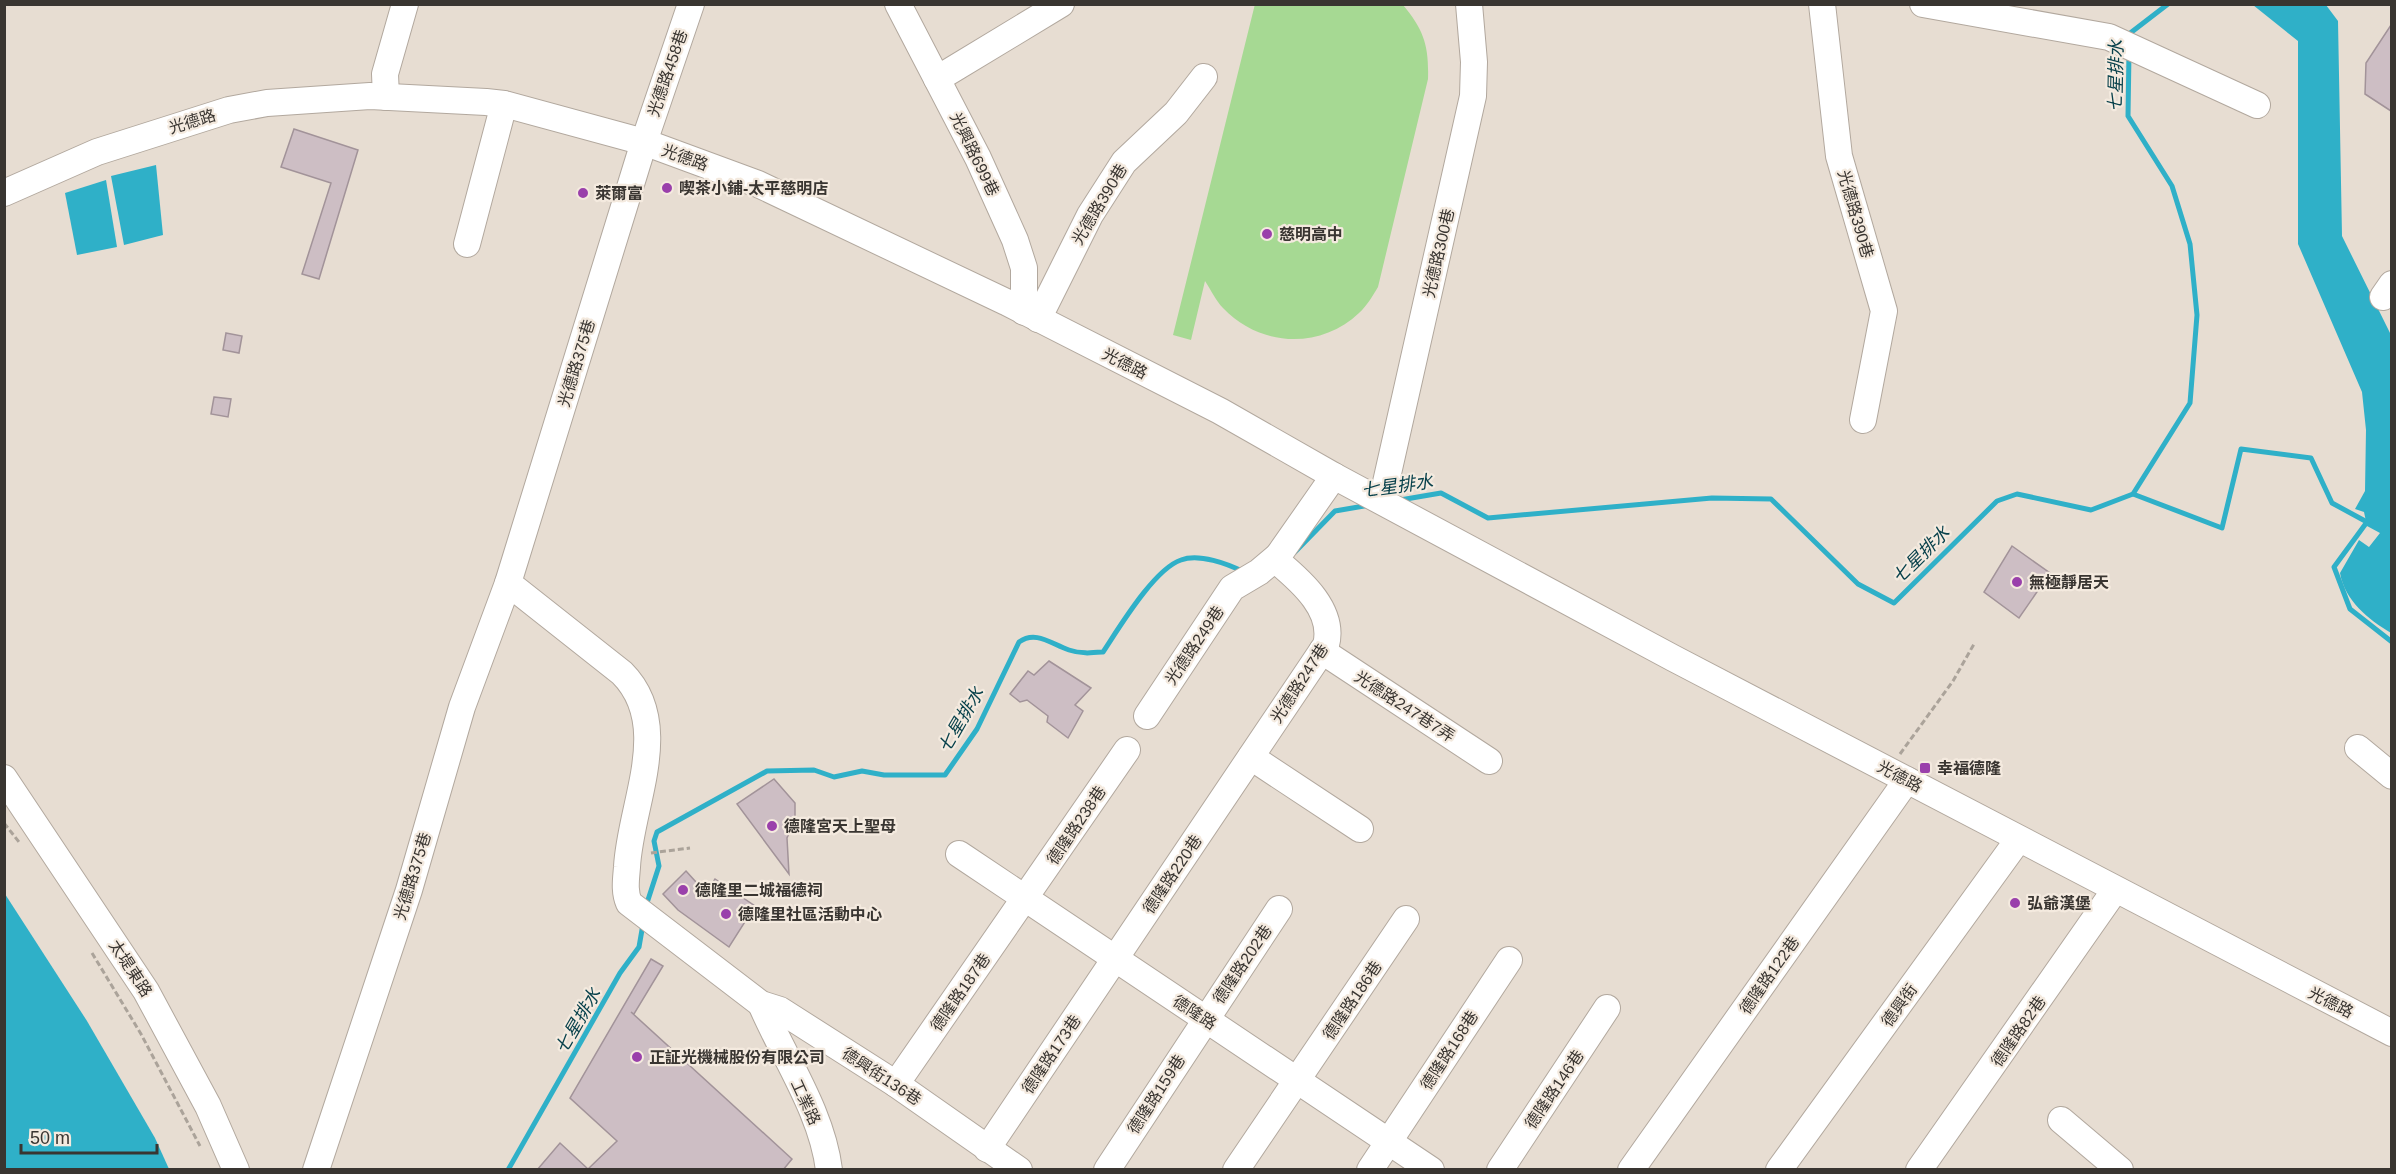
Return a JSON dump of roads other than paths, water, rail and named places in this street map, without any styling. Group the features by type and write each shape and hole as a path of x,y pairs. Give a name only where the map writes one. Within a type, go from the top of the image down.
{"street":[{"path":"386,97 384,74 405,4"},
{"name":"光德路458巷","path":"644,142 691,4"},
{"name":"光興路699巷","path":"898,4 978,158 1015,240 1023,268 1031,315"},
{"path":"937,79 1060,4"},
{"name":"光德路300巷","path":"1382,500 1473,96 1474,62 1469,4"},
{"name":"光德路390巷","path":"1822,4 1839,156 1884,311 1863,420"},
{"path":"1923,4 2109,37 2258,105"},
{"name":"光德路390巷","path":"1031,315 1124,162 1176,113 1204,77"},
{"name":"光德路","path":"4,193 98,152 229,110 267,103 386,97 504,104 644,142 758,184 1031,315 1220,411 1410,517 2018,840 2391,1033"},
{"path":"467,244 504,104"},
{"name":"光德路375巷","path":"316,1170 409,890 462,707 508,583 644,142"},
{"path":"1274,569 1334,476"},
{"name":"光德路247巷","path":"1229,790 1322,651 1328,638 1320,605 1274,569"},
{"name":"光德路249巷","path":"1147,716 1232,588 1274,569"},
{"name":"德興街136巷","path":"508,583 622,673 630,681 643,704 646,720 645,764 628,851 625,893 629,903 761,1004 780,1011 896,1084 1019,1170"},
{"name":"光德路247巷7弄","path":"1322,651 1488,761"},
{"path":"2358,748 2391,776"},
{"name":"德隆路238巷","path":"1025,900 1127,750"},
{"path":"1251,758 1360,829"},
{"name":"德隆路122巷","path":"1631,1170 1897,775"},
{"name":"太堤東路","path":"4,778 146,991 208,1106 236,1170"},
{"name":"德隆路220巷","path":"1115,959 1229,790"},
{"name":"德興街","path":"1779,1170 2018,840"},
{"name":"德隆路","path":"959,854 1431,1170"},
{"name":"德隆路82巷","path":"1919,1170 2115,890"},
{"name":"德隆路187巷","path":"896,1084 1025,900"},
{"name":"德隆路202巷","path":"1205,1019 1279,909"},
{"name":"德隆路186巷","path":"1236,1170 1406,919"},
{"name":"德隆路173巷","path":"987,1149 1115,959"},
{"name":"德隆路168巷","path":"1370,1170 1509,960"},
{"name":"工業路","path":"761,1004 815,1120 826,1148 829,1170"},
{"name":"德隆路146巷","path":"1500,1170 1607,1008"},
{"name":"德隆路159巷","path":"1107,1170 1205,1019"},
{"path":"2061,1120 2120,1170"}],"water":[{"path":"2253,5 2326,5 2338,21 2342,236 2391,335 2391,633 2374,622 2352,601 2340,573 2359,540 2369,547 2380,533 2367,526 2364,512 2355,509 2365,491 2366,430 2362,392 2298,244 2298,41"},
{"path":"156,165 163,235 124,245 111,176"},
{"path":"106,180 117,247 77,255 65,193"},
{"path":"5,894 87,1021 155,1138 169,1169 5,1169"}],"waterway":[{"name":"七星排水","path":"2129,38 2129,34 2168,4"},
{"name":"七星排水","path":"1400,500 1441,493 1488,518 1712,498 1771,499 1858,584 1894,603 1997,501 2017,494 2091,510 2133,494 2190,403 2197,315 2190,244 2172,186 2128,116 2129,53"},
{"path":"2133,494 2222,528 2241,449 2311,458 2332,503 2367,522 2334,567 2350,609 2392,642"},
{"name":"七星排水","path":"1295,552 1335,511 1370,505"},
{"name":"七星排水","path":"646,906 659,866 654,841 657,832 767,771 814,770 834,777 862,771 884,775 945,775 977,729 1019,642 1031,637 1044,639 1073,651 1103,652 1149,587 1160,575 1181,560 1205,559 1244,572"},
{"name":"七星排水","path":"508,1170 620,973 639,947 643,924"}],"place":[{"name":"喫茶小鋪-太平慈明店","path":"667,188"},
{"name":"萊爾富","path":"583,193"},
{"name":"慈明高中","path":"1267,234"},
{"name":"無極靜居天","path":"2017,582"},
{"name":"幸福德隆","path":"1925,768"},
{"name":"德隆宮天上聖母","path":"772,826"},
{"name":"德隆里二城福德祠","path":"683,890"},
{"name":"弘爺漢堡","path":"2015,903"},
{"name":"德隆里社區活動中心","path":"726,914"},
{"name":"正証光機械股份有限公司","path":"637,1057"}]}
